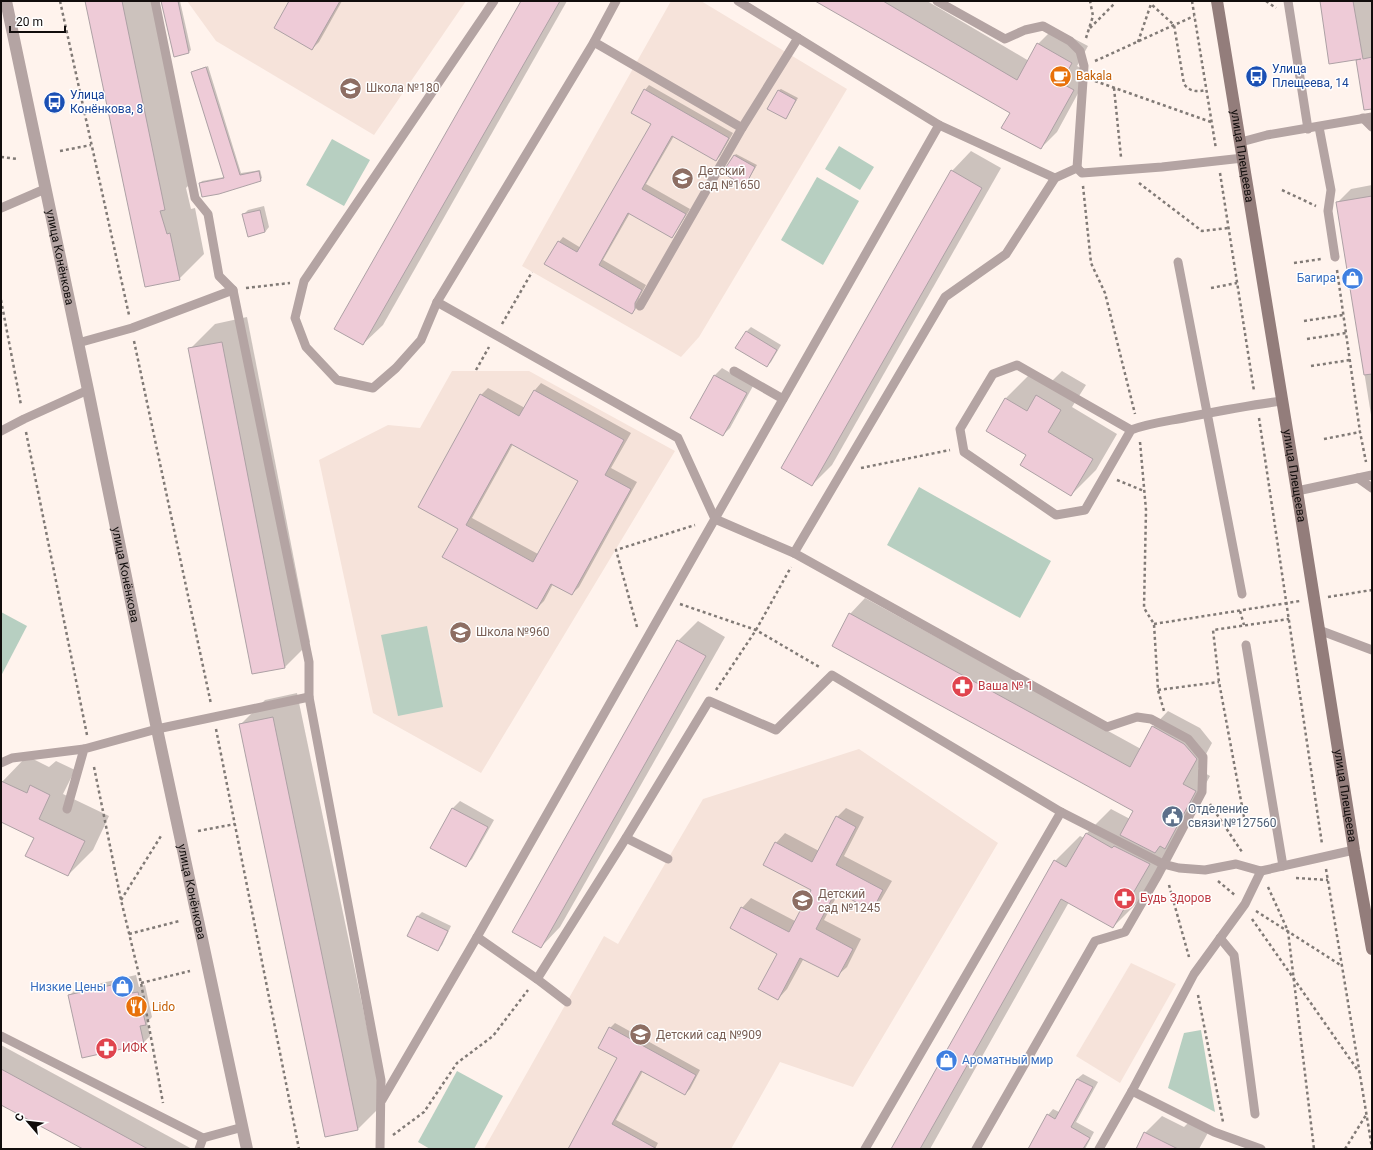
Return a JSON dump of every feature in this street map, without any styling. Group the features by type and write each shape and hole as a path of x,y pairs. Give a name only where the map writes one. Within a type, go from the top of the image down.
{"main road":[{"name":"улица Плещеева","path":"1217,1 1241,142 1354,850 1370,927 1372,949"}],"street":[{"name":"улица Конёнкова","path":"6,1 88,390 157,729 247,1149"}],"lane":[{"path":"155,1 196,198 208,214 219,276 233,290 309,662 309,697 382,1080 380,1149"},
{"path":"494,1 304,281 295,318 306,347 337,380 373,388 396,368 421,340 437,302 594,42 616,1"},
{"path":"738,1 939,125 1054,178"},
{"path":"937,1 1005,40 1025,30 1043,26 1070,41 1080,51 1084,66 1077,168 1082,173 1243,158"},
{"path":"1288,1 1308,129"},
{"path":"640,306 742,128 798,38"},
{"path":"594,42 742,128"},
{"path":"1241,142 1267,135 1308,129 1368,117 1372,127"},
{"path":"382,1100 477,938 939,125"},
{"path":"1319,127 1331,190 1328,211 1335,257"},
{"path":"794,553 945,297 1006,254 1054,178 1077,168"},
{"path":"1,208 46,189"},
{"path":"1178,262 1242,594"},
{"path":"78,343 132,328 233,290"},
{"path":"437,302 678,438 715,519 794,553 1108,727 1137,717 1150,719 1188,739 1203,757 1202,792 1126,932 1095,941 976,1149"},
{"path":"1131,430 1017,365 993,374 960,429 964,452 1056,515 1085,510 1131,430 1139,427 1256,404 1282,401"},
{"path":"734,371 783,399"},
{"path":"1,432 24,419 88,390"},
{"path":"1297,491 1370,475"},
{"path":"1358,478 1372,488"},
{"path":"1319,630 1372,650"},
{"path":"1246,645 1283,866"},
{"path":"537,979 626,838 709,701 776,730 832,675 1061,812 1163,864 1179,868 1205,870 1236,864 1261,871 1354,850"},
{"path":"1,763 12,758 87,749 157,729 309,697"},
{"path":"68,809 87,749"},
{"path":"865,1149 1061,812"},
{"path":"626,838 668,859"},
{"path":"1099,1149 1132,1092 1194,974 1245,904 1261,871"},
{"path":"477,938 537,979 567,1002"},
{"path":"1220,938 1234,955 1255,1114"},
{"path":"1,1036 203,1138 242,1127"},
{"path":"1132,1092 1214,1132 1261,1149"},
{"path":"199,1149 203,1138"}],"path":[{"path":"60,1 132,328 214,717 299,1149"},
{"path":"1080,51 1090,28 1093,16 1090,1"},
{"path":"1192,1 1256,404 1324,856 1372,1148"},
{"path":"1090,28 1114,4"},
{"path":"1138,42 1151,4 1174,25 1184,84 1192,91 1197,92 1206,90"},
{"path":"1084,66 1194,16"},
{"path":"1083,77 1211,122"},
{"path":"1114,88 1122,170 1202,231 1228,228"},
{"path":"60,151 91,145"},
{"path":"1,157 18,159"},
{"path":"1282,190 1328,211"},
{"path":"1294,263 1335,257 1360,432 1370,475"},
{"path":"476,370 532,272"},
{"path":"233,290 304,281"},
{"path":"1211,288 1237,283"},
{"path":"1,300 87,749 141,983 166,1119"},
{"path":"1304,321 1343,315"},
{"path":"1307,339 1346,333"},
{"path":"1311,366 1350,360"},
{"path":"1324,439 1360,432"},
{"path":"842,472 963,447"},
{"path":"1105,475 1144,491"},
{"path":"643,646 616,550 715,519"},
{"path":"709,701 756,630 791,568 794,553"},
{"path":"1154,624 1372,590"},
{"path":"668,600 756,630 832,675"},
{"path":"1240,611 1244,626"},
{"path":"1244,817 1220,682 1213,630 1289,619"},
{"path":"1158,690 1220,682"},
{"path":"1202,792 1243,853"},
{"path":"198,831 235,824"},
{"path":"121,900 161,836"},
{"path":"1163,864 1194,974 1225,1136"},
{"path":"1205,870 1245,904 1343,966"},
{"path":"1261,871 1288,931 1314,1149"},
{"path":"1245,904 1246,911 1360,1074"},
{"path":"129,934 179,921"},
{"path":"141,983 190,972"},
{"path":"391,1137 424,1112 457,1063 492,1036 537,979"},
{"path":"1345,1149 1366,1114"}],"shaded area":[{"name":"Школа №180","path":"187,1 466,1 374,135 216,41"},
{"name":"Детский сад №1650","path":"671,1 701,1 847,89 699,337 681,357 522,266"},
{"name":"Школа №960","path":"452,371 529,371 675,451 481,773 373,713 319,460 388,425 420,428"},
{"name":"Детский сад №1245","path":"859,749 998,843 853,1087 780,1062 731,1149 484,1149 604,936 618,944 703,799"},
{"path":"1131,963 1176,984 1120,1083 1076,1056"}],"green space":[{"path":"332,139 370,160 344,206 306,185"},
{"path":"839,146 874,167 860,190 825,169"},
{"path":"817,177 859,201 823,265 781,240"},
{"path":"919,487 1051,561 1020,618 887,545"},
{"path":"1,612 27,626 1,676"},
{"path":"427,626 443,707 398,716 381,635"},
{"path":"1201,1030 1215,1112 1168,1088 1184,1033"},
{"path":"457,1071 503,1096 474,1149 430,1149 418,1142"}],"building":[{"path":"85,1 122,1 165,210 160,211 167,234 170,233 180,280 145,287"},
{"path":"161,1 178,1 189,53 174,57"},
{"path":"289,1 340,1 312,50 274,28"},
{"path":"521,1 560,1 363,345 334,329"},
{"path":"815,1 883,1 1017,80 1037,43 1072,63 1061,83 1074,90 1041,149 1001,128 1010,113"},
{"path":"1320,1 1353,1 1363,59 1372,57 1372,109 1364,110 1356,60 1361,59 1329,64"},
{"path":"206,67 240,175 259,171 261,181 219,194 202,197 199,183 224,178 191,72"},
{"path":"644,89 729,138 716,161 672,136 642,189 686,214 672,238 628,213 599,265 642,290 635,303 635,309 632,314 544,264 558,241 577,252 651,124 631,113"},
{"path":"778,90 796,100 786,119 767,109"},
{"path":"734,155 755,167 745,186 726,175 730,169 726,167"},
{"path":"951,170 982,188 812,486 781,468"},
{"path":"1372,196 1372,374 1364,375 1336,202"},
{"path":"260,210 265,232 248,237 242,214"},
{"path":"746,331 777,350 767,367 735,348"},
{"path":"222,342 285,668 252,674 188,348"},
{"path":"714,375 747,393 723,436 690,418"},
{"path":"534,390 624,440 605,475 631,489 572,595 551,584 537,609 442,557 458,529 418,507 480,394 519,416","holes":["511,444 578,481 533,562 466,525"]},
{"path":"1036,395 1061,410 1048,432 1093,459 1071,496 1020,465 1026,455 986,431 1005,398 1027,411"},
{"path":"849,613 1130,767 1152,726 1184,744 1197,759 1183,784 1196,791 1165,849 1160,846 1155,853 1120,835 1133,811 832,646"},
{"path":"677,640 706,656 541,948 512,932"},
{"path":"273,717 358,1130 325,1137 239,724"},
{"path":"1,781 27,793 30,785 50,795 39,819 85,841 68,876 25,856 34,838 1,822"},
{"path":"452,808 488,827 466,867 430,848"},
{"path":"836,816 856,827 836,865 883,890 872,911 836,891 816,929 853,949 838,977 800,958 778,1000 758,989 777,954 730,928 741,907 789,932 811,890 763,865 775,842 812,862"},
{"path":"1086,833 1112,848 1114,846 1150,864 1113,928 1061,899 920,1149 891,1149 1054,860 1066,867"},
{"path":"417,916 448,931 438,951 407,936"},
{"path":"129,981 132,993 138,992 146,1025 140,1026 144,1044 82,1058 68,995"},
{"path":"609,1027 696,1075 685,1095 641,1071 612,1124 657,1149 568,1149 617,1058 598,1048"},
{"path":"1,1069 148,1149 83,1149 1,1105"},
{"path":"1077,1079 1093,1087 1071,1127 1090,1138 1083,1149 1028,1149 1047,1114 1055,1119"},
{"path":"1144,1132 1178,1149 1136,1149"}],"place":[{"name":"Bakala","path":"1060,76"},
{"name":"Улица Плещеева, 14","path":"1257,76"},
{"name":"Школа №180","path":"350,88"},
{"name":"Улица Конёнкова, 8","path":"54,102"},
{"name":"Детский сад №1650","path":"683,178"},
{"name":"Багира","path":"1352,278"},
{"name":"Школа №960","path":"461,632"},
{"name":"Ваша № 1","path":"963,686"},
{"name":"Отделение связи №127560","path":"1173,816"},
{"name":"Будь Здоров","path":"1125,898"},
{"name":"Детский сад №1245","path":"803,901"},
{"name":"Низкие Цены","path":"122,987"},
{"name":"Lido","path":"136,1007"},
{"name":"Детский сад №909","path":"641,1035"},
{"name":"ИФК","path":"106,1048"},
{"name":"Ароматный мир","path":"946,1060"}]}
